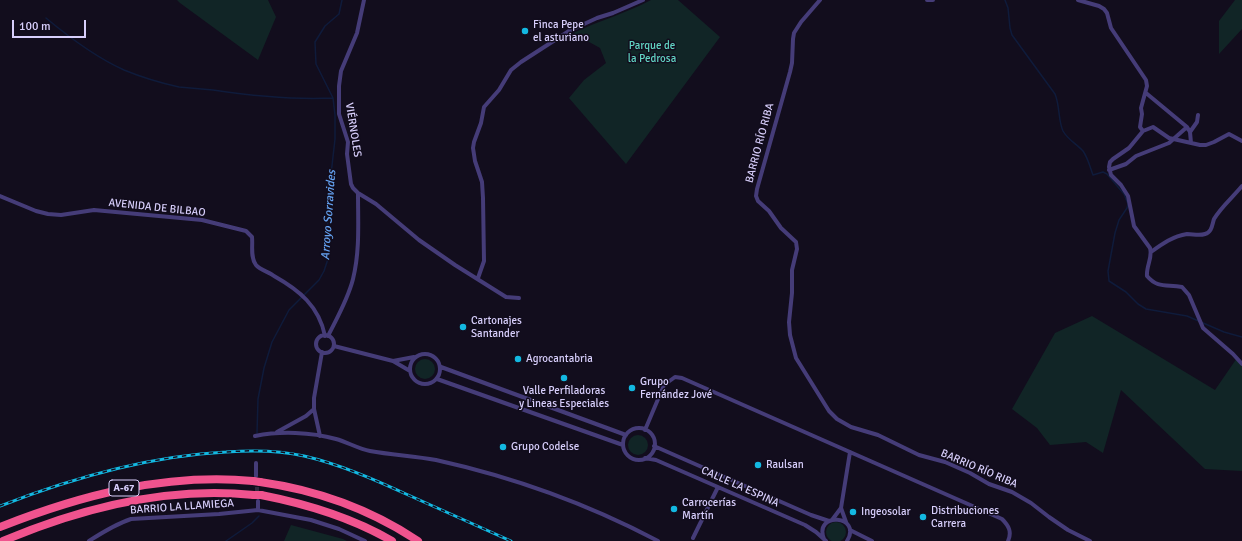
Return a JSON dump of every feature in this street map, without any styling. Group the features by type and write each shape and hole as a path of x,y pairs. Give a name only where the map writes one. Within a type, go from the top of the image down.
{"highway":[{"name":"A-67","path":"0,527 68,502 140,485 200,479 257,479 308,491 345,503 382,520 418,541"},
{"name":"A-67","path":"3,541 36,528 93,510 151,497 204,492 296,502 334,514 370,529 392,541"},
{"path":"8,541 36,528"}],"street":[{"name":"VIÉRNOLES","path":"327,336 347,298 353,280 357,259 358,193 351,184 348,142 339,114 338,97 342,71 356,33 364,0"},
{"path":"478,278 484,261 483,198 482,182 473,148 481,123 484,107 499,90 511,70 521,62 569,31 643,0"},
{"name":"BARRIO RÍO RIBA","path":"820,0 801,22 794,33 790,72 756,196 758,201 769,211 781,228 796,242 797,249 792,270 792,293 789,322 790,336 796,358 820,398 837,419 851,427 892,441 919,455 946,462 989,484 1012,492 1031,503 1055,522 1090,541"},
{"path":"927,0 933,0"},
{"path":"1078,0 1104,9 1107,13 1111,28 1146,80 1148,86 1141,108 1142,114 1140,127 1143,131"},
{"path":"1146,93 1187,127 1190,132 1191,143"},
{"path":"1190,132 1198,115"},
{"path":"1109,170 1126,164 1136,156 1164,145 1174,139 1187,127"},
{"path":"1242,141 1229,134 1206,145 1191,143 1169,138 1153,128 1143,131 1129,148 1110,162 1109,170 1111,175 1121,185 1128,196 1134,226 1150,248 1151,252 1146,274 1147,276 1151,281 1160,285 1182,287 1189,295 1194,310 1203,328 1233,354 1242,364"},
{"path":"1151,252 1178,236 1187,234 1204,235 1211,230 1214,219 1242,186"},
{"path":"358,193 376,204 419,240 455,265 478,278 506,297 519,298"},
{"name":"AVENIDA DE BILBAO","path":"0,196 48,214 61,215 94,210 202,220 246,231 252,237 252,255 258,268 280,279 306,299 316,312 327,336"},
{"path":"327,336 333,340 334,346 330,352 322,352 318,348 317,343 320,338 327,336"},
{"path":"334,346 393,361 410,371"},
{"path":"320,436 314,410 314,398 322,352"},
{"path":"393,361 405,360 419,354 428,353 437,358 441,367 437,379 428,384 419,383 414,380 410,371 414,357"},
{"path":"441,367 626,435"},
{"path":"645,430 664,385 675,378 682,378 1002,519 1007,523 1010,530 1008,541"},
{"path":"437,379 623,445 626,435 634,429 645,430 652,436 654,446 652,453 645,458"},
{"path":"275,433 314,410"},
{"path":"255,436 275,433 335,438 369,451 436,460 507,478 590,508 658,541"},
{"name":"CALLE LA ESPINA","path":"623,445 626,453 636,460 645,458 656,460 805,525 825,540"},
{"name":"CALLE LA ESPINA","path":"654,446 810,515 830,521 839,519 846,523"},
{"path":"847,541 850,533 841,508 850,452"},
{"path":"256,463 257,479"},
{"path":"692,538 718,487"},
{"path":"258,497 258,510"},
{"path":"830,521 841,508"},
{"name":"BARRIO LA LLAMIEGA","path":"89,541 121,522 131,519 219,514 258,510 311,520 339,529 366,541"},
{"name":"CALLE LA ESPINA","path":"825,540 823,532 824,528 830,521"},
{"path":"849,530 872,541"}],"green space":[{"path":"177,0 268,0 276,17 258,60 180,3"},
{"name":"Parque de la Pedrosa","path":"651,0 678,0 720,37 626,164 569,98 584,80 606,63 600,48 573,33"},
{"path":"1235,0 1242,0 1242,29 1219,54 1219,21"},
{"path":"1092,316 1215,390 1237,358 1242,366 1242,471 1205,469 1121,390 1103,453 1086,442 1050,445 1037,428 1012,409 1055,333"},
{"path":"425,359 432,362 435,369 432,376 425,379 418,376 415,369 418,362"},
{"path":"638,435 645,438 648,445 645,452 638,455 631,452 628,445 631,438"},
{"path":"836,522 843,525 846,532 843,539 836,542 829,539 826,532 829,525"},
{"path":"291,525 343,539 347,541 284,541"}],"waterway":[{"name":"Arroyo Sorravides","path":"257,433 258,399 264,368 272,342 289,310 319,280 328,259 329,245 327,210 335,139 335,115 333,98 316,64 315,42 325,26 339,14 342,0"},
{"path":"1005,0 1008,8 1012,35 1055,94 1063,131 1067,137 1083,151 1093,175 1103,172 1107,174 1124,194 1128,204 1119,220 1115,233 1108,271 1109,281 1126,292 1138,304 1146,309 1187,316 1224,332 1242,337"},
{"path":"46,18 74,40 113,65 158,82 179,87 258,96 333,98"},
{"name":"Arroyo Sorravides","path":"226,541 252,523 259,516"}],"tunnel":[{"path":"257,481 257,496"}],"railway":[{"path":"0,506 55,486 140,463 197,454 265,451 294,454 317,459 356,472 511,541"}],"place":[{"name":"Finca Pepe el asturiano","path":"525,31"},
{"name":"Cartonajes Santander","path":"463,327"},
{"name":"Agrocantabria","path":"518,359"},
{"name":"Valle Perfiladoras y Lineas Especiales","path":"564,378"},
{"name":"Grupo Fernández Jové","path":"632,388"},
{"name":"Grupo Codelse","path":"503,447"},
{"name":"Raulsan","path":"758,465"},
{"name":"Carrocerías Martín","path":"674,509"},
{"name":"Ingeosolar","path":"853,512"},
{"name":"Distribuciones Carrera","path":"923,517"}]}
